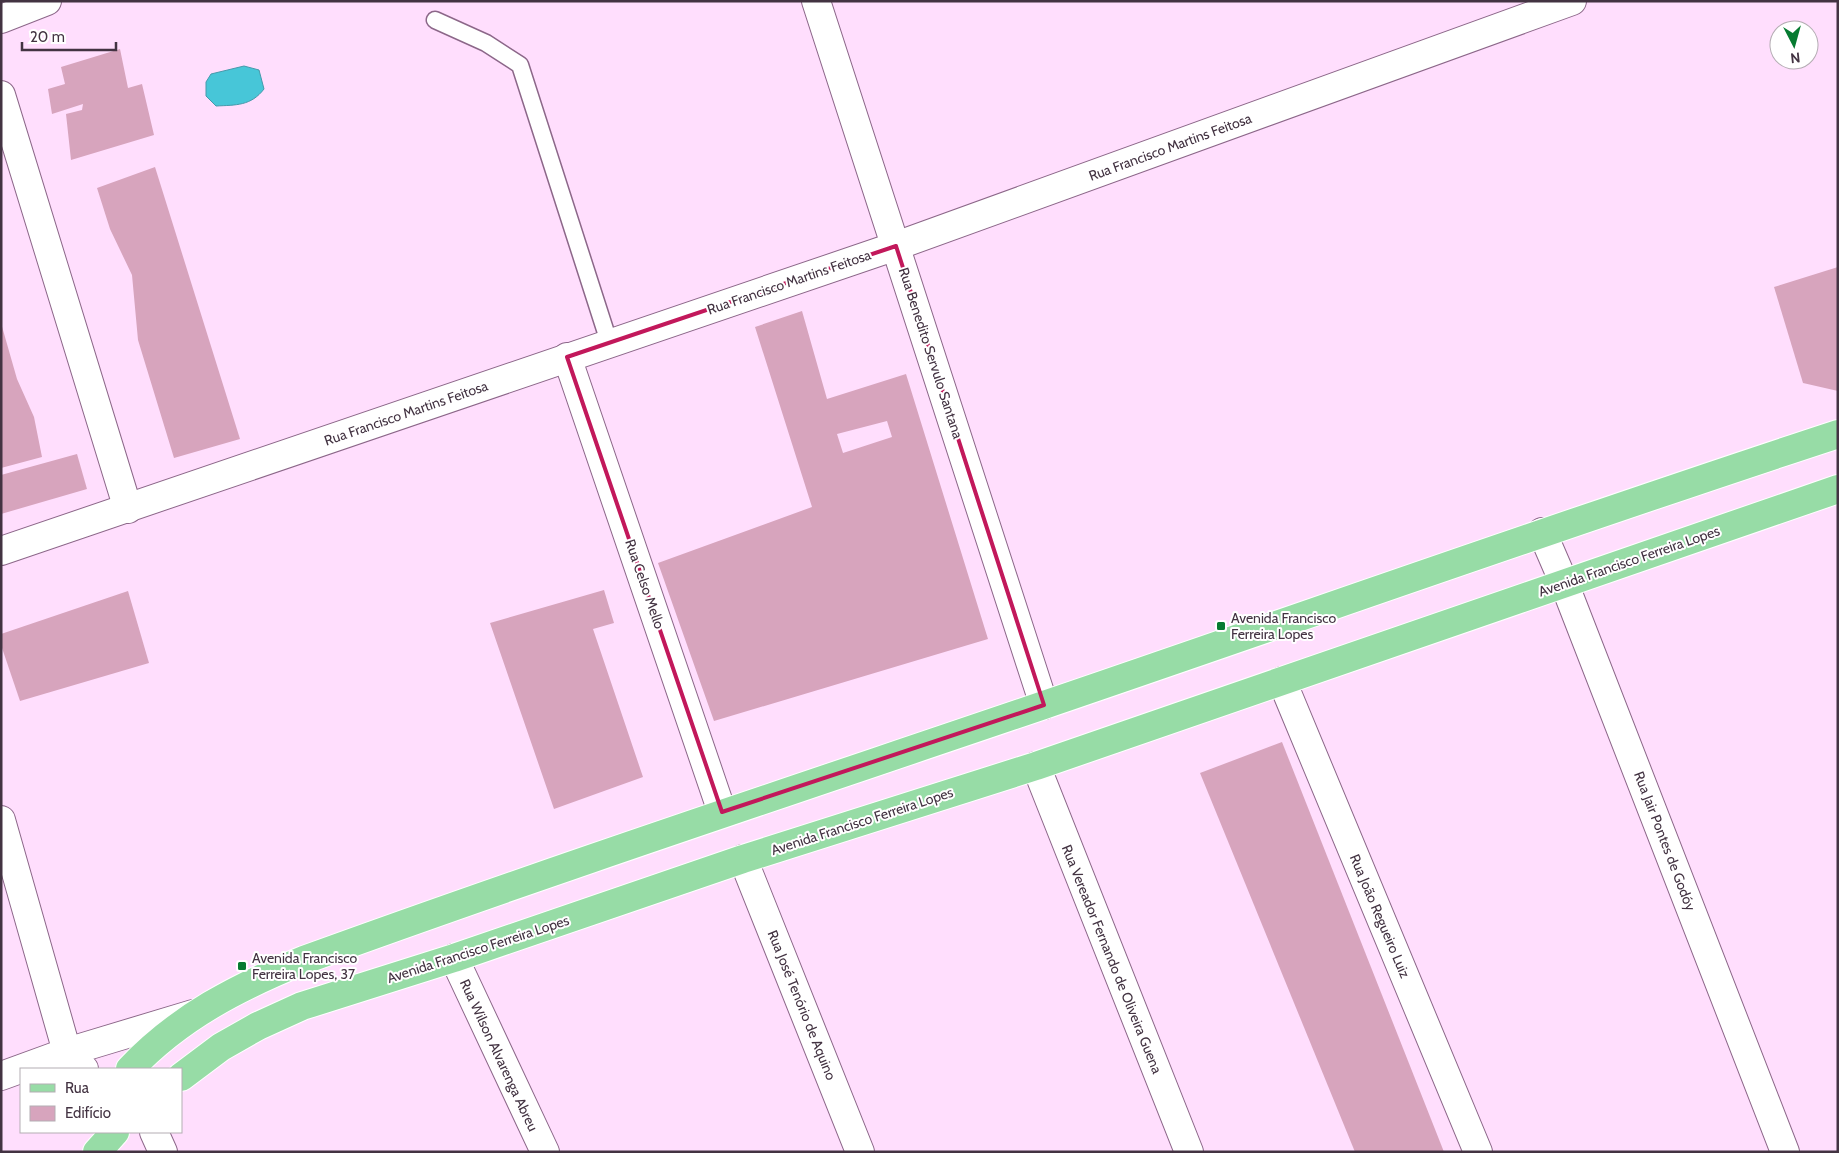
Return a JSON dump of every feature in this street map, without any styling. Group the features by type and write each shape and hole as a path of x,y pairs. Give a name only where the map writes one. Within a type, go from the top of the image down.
{"main road":[{"path":"131,1068 142,1056 193,1014 254,981 304,960 722,812 1044,705 1542,532 1838,434"},
{"name":"Avenida Francisco Ferreira Lopes","path":"182,1076 221,1047 258,1026 302,1006 454,958 744,859 1036,766 1838,489"},
{"path":"80,1152 88,1133"},
{"path":"97,1152 114,1133"}],"street":[{"path":"1,19 47,1"},
{"name":"Rua Benedito Servulo Santana","path":"816,1 1044,705"},
{"name":"Rua Francisco Martins Feitosa","path":"1,551 128,509 609,342 896,246 1572,1"},
{"path":"1,94 128,509"},
{"name":"Rua Celso Mello","path":"567,357 722,812"},
{"name":"Rua Jair Pontes de Godóy","path":"1542,532 1564,583 1785,1152"},
{"name":"Rua João Regueiro Luiz","path":"1282,681 1478,1152"},
{"name":"Rua Vereador Fernando de Oliveira Guena","path":"1036,766 1189,1152"},
{"path":"1,820 76,1061"},
{"name":"Rua José Tenório de Aquino","path":"744,859 860,1152"},
{"name":"Rua Wilson Alvarenga Abreu","path":"454,958 545,1152"},
{"path":"41,1068 76,1061 193,1014"},
{"path":"1,1076 20,1072"},
{"path":"154,1133 163,1152"}],"lane":[{"path":"435,20 486,43 520,65 609,342"}],"highlighted area":[{"path":"896,246 1044,705 722,812 567,357"}],"water":[{"path":"244,66 259,70 264,89 259,95 248,102 237,105 216,106 206,96 206,82 211,74"}],"building":[{"path":"120,49 128,88 142,84 154,135 71,160 66,114 82,110 83,104 52,114 48,89 65,84 61,67"},
{"path":"155,167 240,439 174,458 138,340 132,275 110,229 97,188"},
{"path":"1838,267 1838,391 1803,383 1774,287"},
{"path":"802,311 827,399 906,374 988,639 714,721 658,563 812,507 755,327","holes":["887,421 892,437 843,453 837,434"]},
{"path":"1,323 17,379 34,417 42,457 1,468"},
{"path":"77,454 87,489 1,514 1,475"},
{"path":"604,590 614,623 593,629 643,777 554,809 490,623"},
{"path":"128,591 149,663 20,701 1,645 1,634"},
{"path":"1282,742 1444,1152 1355,1152 1200,773"}],"place":[{"name":"Avenida Francisco Ferreira Lopes","path":"1221,626"},
{"name":"Avenida Francisco Ferreira Lopes, 37","path":"242,966"}]}
